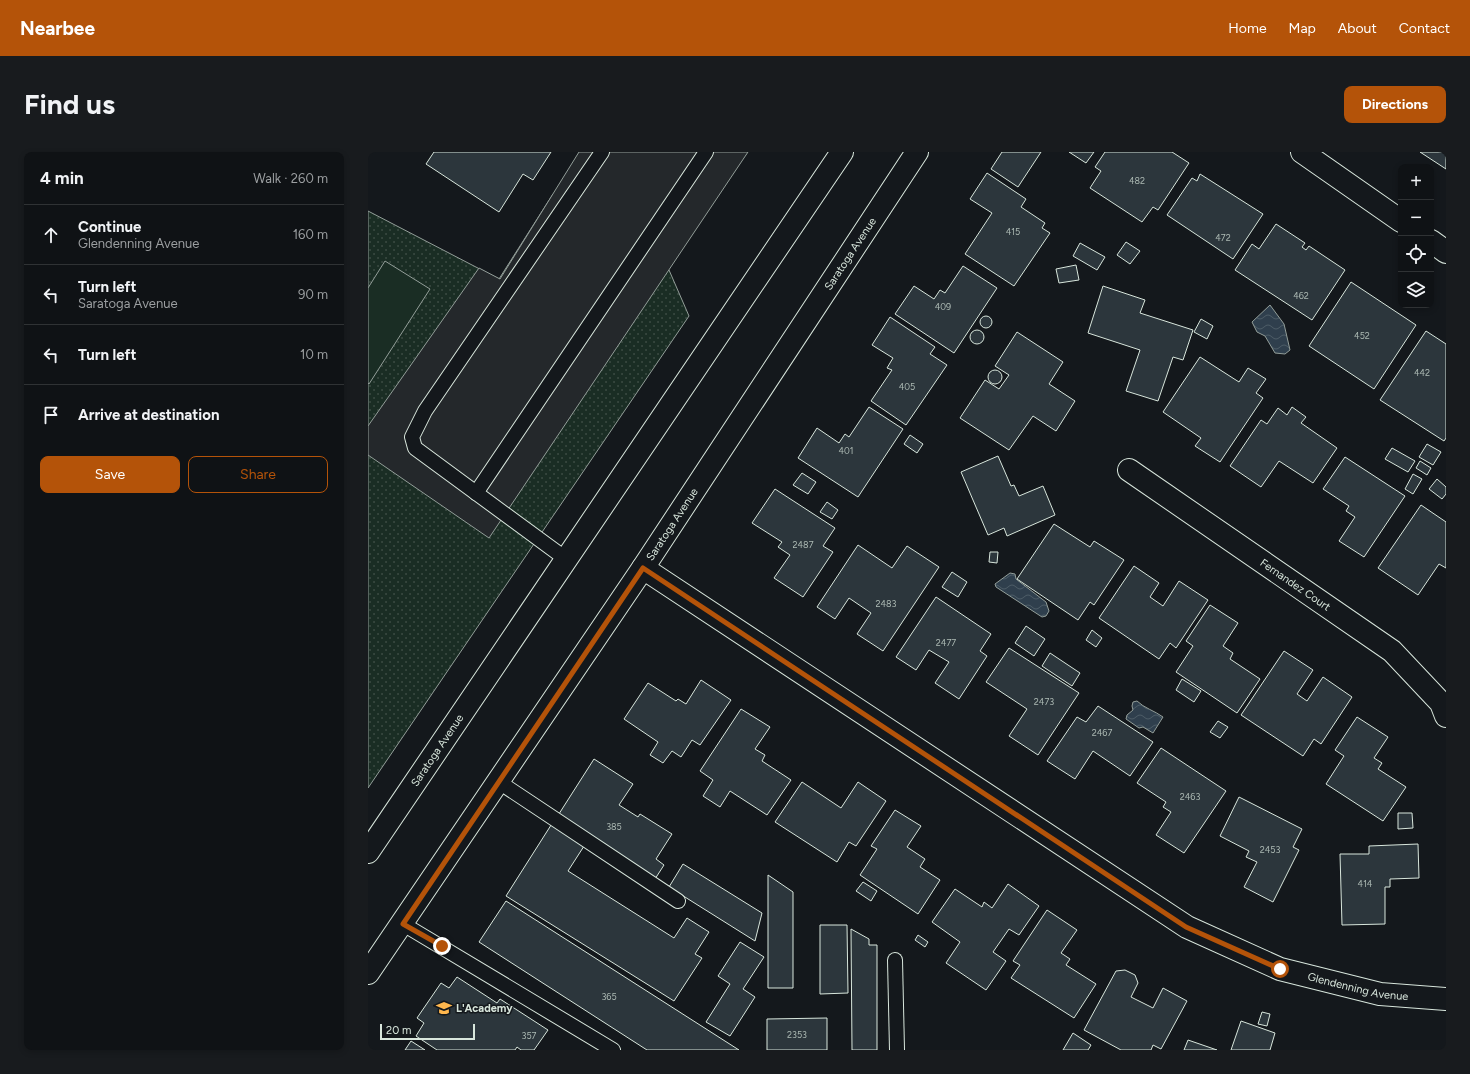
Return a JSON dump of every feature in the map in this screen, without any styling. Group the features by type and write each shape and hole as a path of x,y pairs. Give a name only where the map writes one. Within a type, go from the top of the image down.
{"main road":[{"name":"Saratoga Avenue","path":"368,852 842,152"},
{"name":"Saratoga Avenue","path":"368,973 403,924 643,568 917,152"},
{"path":"1302,152 1398,219"},
{"path":"1434,243 1446,252"},
{"name":"Fernandez Court","path":"1129,470 1392,651 1441,703 1446,716"},
{"name":"Glendenning Avenue","path":"643,568 1186,927 1280,969 1380,994 1446,999"}],"lane":[{"path":"566,559 415,448 412,437 425,411 602,152"},
{"path":"476,493 706,152"},
{"path":"499,782 678,901"},
{"path":"403,924 613,1050"},
{"path":"895,960 897,1050"}],"green space":[{"path":"553,194 669,270 689,316 368,788 368,211 499,279"},
{"path":"385,261 430,289 369,384 368,288"}],"shaded area":[{"path":"579,152 748,152 489,538 368,455 368,426 479,268 500,279"}],"water":[{"path":"1270,305 1284,324 1290,350 1285,354 1275,353 1265,336 1257,332 1252,322"},
{"path":"1010,573 1015,574 1016,579 1046,602 1049,611 1046,616 1042,617 996,587 995,584"},
{"path":"1137,701 1163,717 1153,733 1143,727 1139,728 1126,719 1127,715 1133,710 1133,702"}],"building":[{"path":"434,152 551,152 533,180 523,174 499,212 426,164"},
{"path":"1002,152 1041,152 1018,187 991,169"},
{"path":"1069,152 1094,152 1086,163"},
{"path":"1105,152 1172,152 1189,163 1158,210 1153,207 1142,222 1090,188 1101,171 1095,167"},
{"path":"1420,152 1446,152 1446,169"},
{"path":"987,173 1026,199 1021,207 1045,223 1042,228 1050,233 1014,286 965,254 992,213 970,199"},
{"path":"1200,174 1263,214 1233,259 1167,215 1192,178 1197,181"},
{"path":"1276,224 1305,243 1302,247 1306,250 1309,246 1345,270 1312,320 1235,270 1252,244 1259,249"},
{"path":"1126,242 1140,251 1130,264 1117,255"},
{"path":"1080,243 1105,257 1097,270 1073,256"},
{"path":"1076,265 1079,280 1059,283 1056,269"},
{"path":"963,266 997,288 954,353 895,314 914,286 934,299 940,290 945,293"},
{"path":"1351,282 1416,325 1374,389 1309,346"},
{"path":"1103,286 1145,300 1140,313 1193,330 1183,360 1173,357 1158,401 1126,391 1140,350 1088,333"},
{"path":"988,316 991,317 991,327 984,328 981,327 980,320 981,317"},
{"path":"890,317 935,347 930,354 947,365 906,425 871,401 892,370 887,368 893,358 872,345"},
{"path":"1201,319 1213,326 1207,339 1194,332"},
{"path":"977,330 982,332 984,337 982,342 977,344 972,342 970,337 972,332"},
{"path":"1426,331 1446,344 1446,438 1444,441 1380,400"},
{"path":"1017,332 1063,362 1049,384 1075,401 1056,431 1033,416 1009,450 960,418 985,380 999,389 1009,375 995,366"},
{"path":"1200,357 1239,382 1248,368 1266,379 1256,393 1263,398 1220,462 1195,446 1201,438 1163,412"},
{"path":"995,370 1000,372 1002,377 1000,382 995,384 990,382 988,377 990,372"},
{"path":"869,407 903,429 858,497 798,458 817,428 839,443 845,434 849,437"},
{"path":"1292,407 1306,417 1301,423 1337,448 1313,483 1279,461 1261,487 1230,466 1261,420 1267,424 1278,408 1287,415"},
{"path":"910,435 923,444 917,453 904,444"},
{"path":"1427,444 1441,452 1433,465 1419,457"},
{"path":"1392,448 1415,461 1408,472 1385,459"},
{"path":"998,456 1011,486 1014,485 1019,496 1043,486 1055,515 1007,536 1004,528 988,535 961,472"},
{"path":"1345,457 1405,496 1364,557 1339,541 1355,517 1346,511 1349,506 1323,489"},
{"path":"1420,461 1431,468 1427,475 1416,468"},
{"path":"802,473 816,482 808,494 793,485"},
{"path":"1413,474 1422,479 1413,494 1405,489"},
{"path":"1437,479 1446,487 1446,494 1442,499 1429,489"},
{"path":"775,489 835,528 823,546 833,552 803,597 774,578 790,555 778,547 782,542 752,523"},
{"path":"827,502 838,510 832,519 820,512"},
{"path":"1421,505 1446,522 1446,568 1439,564 1418,595 1378,568"},
{"path":"1054,524 1090,547 1094,541 1124,560 1094,605 1090,602 1078,620 1017,579"},
{"path":"858,545 892,568 907,546 939,567 883,651 857,634 871,613 849,598 835,619 817,607"},
{"path":"990,552 998,552 997,563 989,562"},
{"path":"1134,566 1159,583 1150,597 1163,606 1179,581 1208,600 1176,648 1170,643 1159,659 1099,618"},
{"path":"952,572 967,582 958,597 942,587"},
{"path":"936,597 991,634 980,651 987,656 959,699 935,683 949,662 929,650 916,670 896,657"},
{"path":"1210,605 1238,623 1223,646 1233,653 1230,659 1260,679 1237,713 1176,672 1193,646 1186,641"},
{"path":"1026,626 1045,639 1034,656 1015,643"},
{"path":"1092,630 1102,638 1096,647 1086,640"},
{"path":"1009,648 1079,693 1038,755 1009,736 1027,709 986,682"},
{"path":"1284,651 1313,670 1297,694 1307,701 1323,677 1352,697 1321,744 1314,739 1303,756 1241,715"},
{"path":"1050,653 1080,673 1072,686 1042,666"},
{"path":"1182,679 1201,691 1194,702 1176,690"},
{"path":"701,680 731,700 700,745 692,740 681,757 672,751 663,763 650,755 658,742 624,719 648,683 676,701 678,699 686,704"},
{"path":"1098,706 1153,742 1130,776 1093,751 1075,779 1047,761 1077,717 1086,722"},
{"path":"741,709 770,727 755,749 765,755 762,761 791,780 767,815 730,791 720,807 703,796 713,780 700,771"},
{"path":"1357,717 1388,737 1374,758 1382,763 1378,769 1406,787 1383,821 1326,784 1344,756 1335,750"},
{"path":"1218,721 1228,727 1220,738 1210,732"},
{"path":"1161,748 1226,791 1184,853 1156,835 1171,812 1163,807 1166,802 1137,783"},
{"path":"594,759 633,784 619,805 638,817 640,814 672,834 656,859 664,865 655,879 557,817"},
{"path":"802,782 841,808 858,782 886,801 856,846 849,842 837,862 775,822"},
{"path":"1239,797 1302,829 1293,847 1299,850 1273,902 1244,887 1257,862 1246,857 1249,851 1220,836"},
{"path":"895,810 921,826 907,847 925,859 920,867 940,880 918,914 860,875 877,849 871,846"},
{"path":"1398,813 1412,813 1413,828 1398,829"},
{"path":"553,822 586,843 568,871 674,938 687,918 709,932 695,954 702,958 674,1001 506,896"},
{"path":"1418,844 1419,878 1390,879 1390,887 1385,887 1385,924 1342,925 1340,854 1369,854 1369,846"},
{"path":"683,864 762,913 755,941 669,887"},
{"path":"768,875 793,892 793,988 768,988"},
{"path":"863,882 877,891 871,901 856,891"},
{"path":"1008,884 1039,906 1019,935 1009,929 993,952 1006,961 986,990 946,963 960,942 932,922 955,889 982,907 984,902 992,908"},
{"path":"506,901 739,1050 647,1050 479,942"},
{"path":"1047,910 1077,930 1061,953 1070,959 1066,965 1096,984 1074,1018 1011,978 1020,965 1013,961"},
{"path":"820,925 847,925 848,993 820,994"},
{"path":"851,929 869,939 869,945 877,945 877,1050 852,1050"},
{"path":"918,935 928,942 925,947 915,940"},
{"path":"740,942 764,957 743,989 755,997 730,1036 706,1022 730,984 718,976"},
{"path":"1125,970 1135,975 1138,983 1131,997 1153,1008 1163,988 1187,1001 1161,1049 1153,1045 1151,1050 1121,1050 1084,1030 1116,971"},
{"path":"457,977 497,1003 500,999 548,1030 534,1050 521,1050 517,1047 515,1050 437,1050 416,1036 424,1023 417,1018 441,983 449,988"},
{"path":"1262,1012 1270,1014 1267,1026 1258,1024"},
{"path":"827,1018 827,1050 767,1050 767,1019"},
{"path":"1241,1021 1275,1033 1270,1050 1231,1050"},
{"path":"1073,1033 1091,1045 1088,1050 1063,1050"},
{"path":"1188,1040 1217,1050 1184,1050"},
{"path":"411,1041 425,1050 405,1050"}],"place":[{"name":"L'Academy","path":"444,1008"}],"route":[{"path":"442,946 403,924 643,568 1186,927 1280,969"}]}
